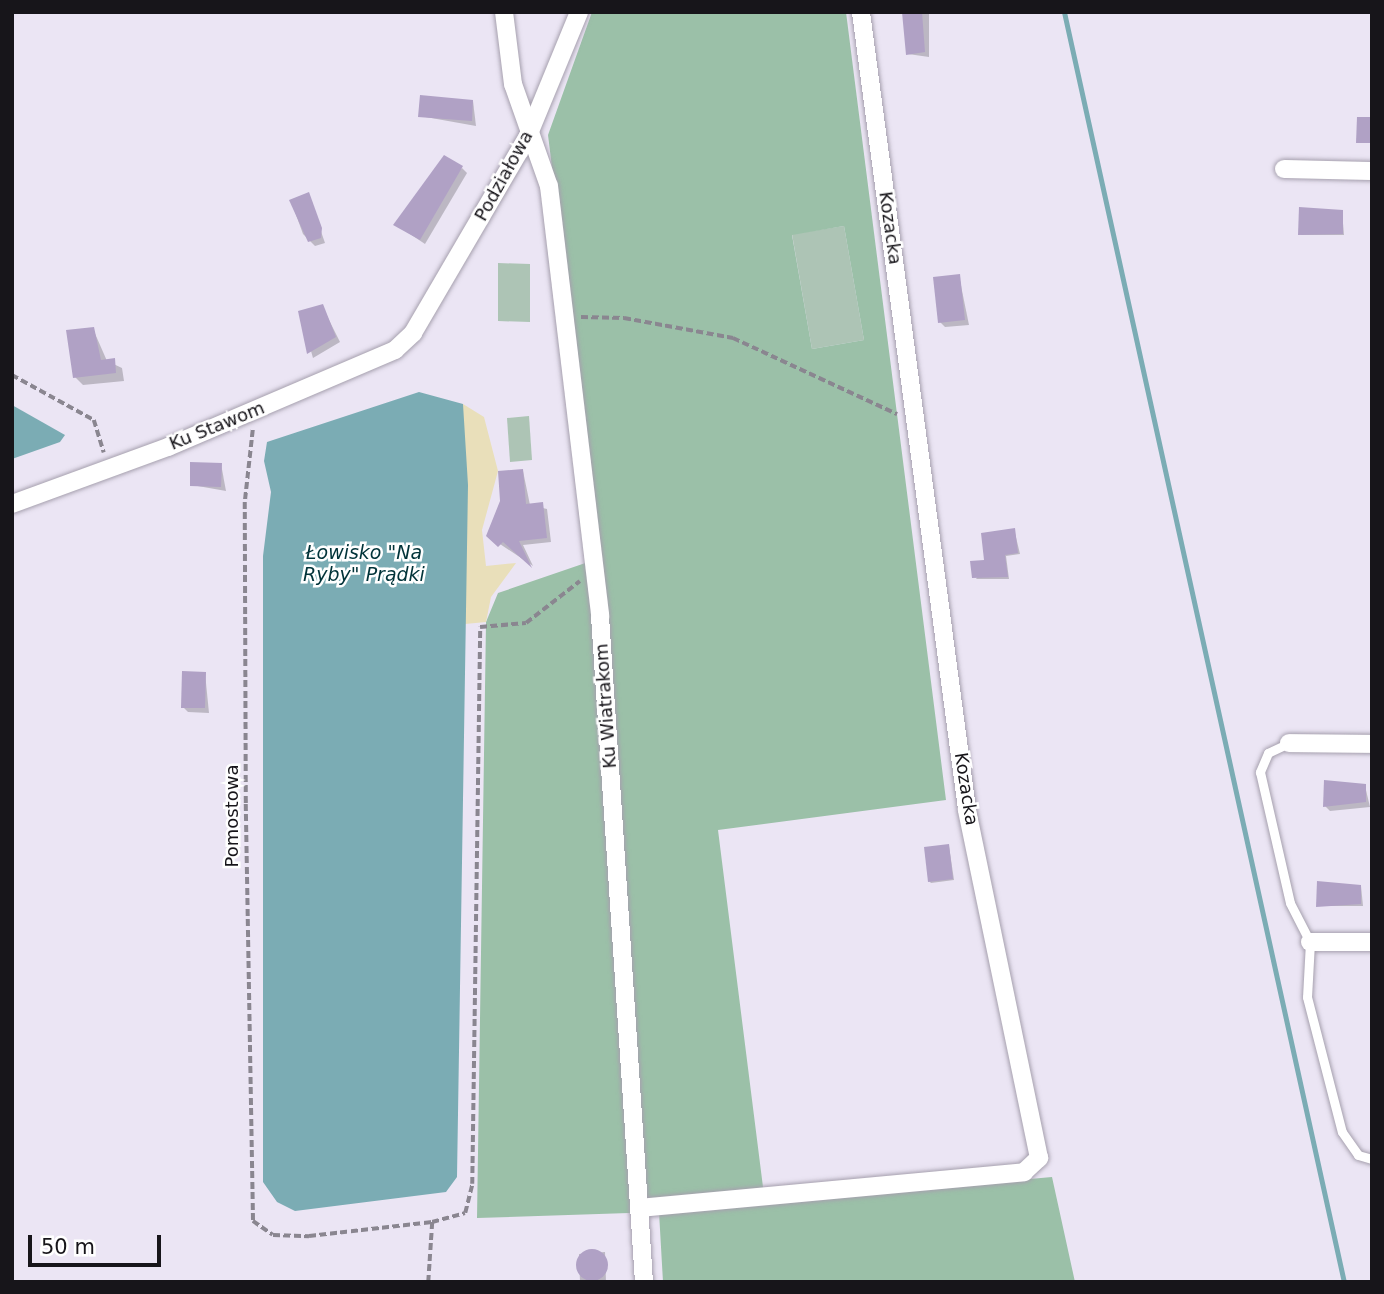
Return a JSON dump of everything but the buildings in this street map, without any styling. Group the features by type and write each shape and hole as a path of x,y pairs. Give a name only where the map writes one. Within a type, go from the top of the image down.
{"street":[{"name":"Ku Wiatrakom","path":"504,12 528,136 549,186 595,568 644,1282"},
{"name":"Podziałowa","path":"413,333 528,136 579,12"},
{"name":"Kozacka","path":"639,1208 1024,1172 1039,1158 967,809 861,12"},
{"path":"1284,170 1372,171"},
{"name":"Ku Stawom","path":"12,504 108,469 377,360 413,333"},
{"path":"1289,743 1372,744"},
{"path":"1310,942 1372,942"}],"lane":[{"path":"1289,743 1268,753 1261,772 1290,903 1310,942 1307,997 1342,1132 1358,1155 1372,1159"}],"path":[{"path":"564,316 624,318 733,338 916,422"},
{"path":"12,375 94,420 108,469"},
{"name":"Pomostowa","path":"254,411 245,502 253,1221 273,1235 309,1236 432,1222"},
{"path":"428,1282 432,1222 465,1213 472,1184 480,627 526,623 595,568"}],"green space":[{"path":"592,12 846,12 946,800 718,830 765,1203 1052,1177 1075,1282 663,1282 659,1212 477,1218 486,622 498,593 600,558 548,135","holes":["844,226 864,340 812,349 792,235"]},
{"path":"844,226 864,340 812,349 792,234"},
{"path":"498,263 530,264 530,322 498,321"},
{"path":"529,416 532,460 510,462 507,418"}],"sand":[{"path":"463,404 484,417 498,471 482,530 486,566 516,563 491,597 486,622 465,624"}],"water":[{"name":"Łowisko \"Na Ryby\" Prądki","path":"419,392 463,404 468,485 457,1177 446,1192 295,1211 277,1202 263,1182 263,556 271,492 264,461 267,442"},
{"path":"12,405 65,435 60,442 12,459"}],"waterway":[{"path":"1064,12 1344,1282"}]}
